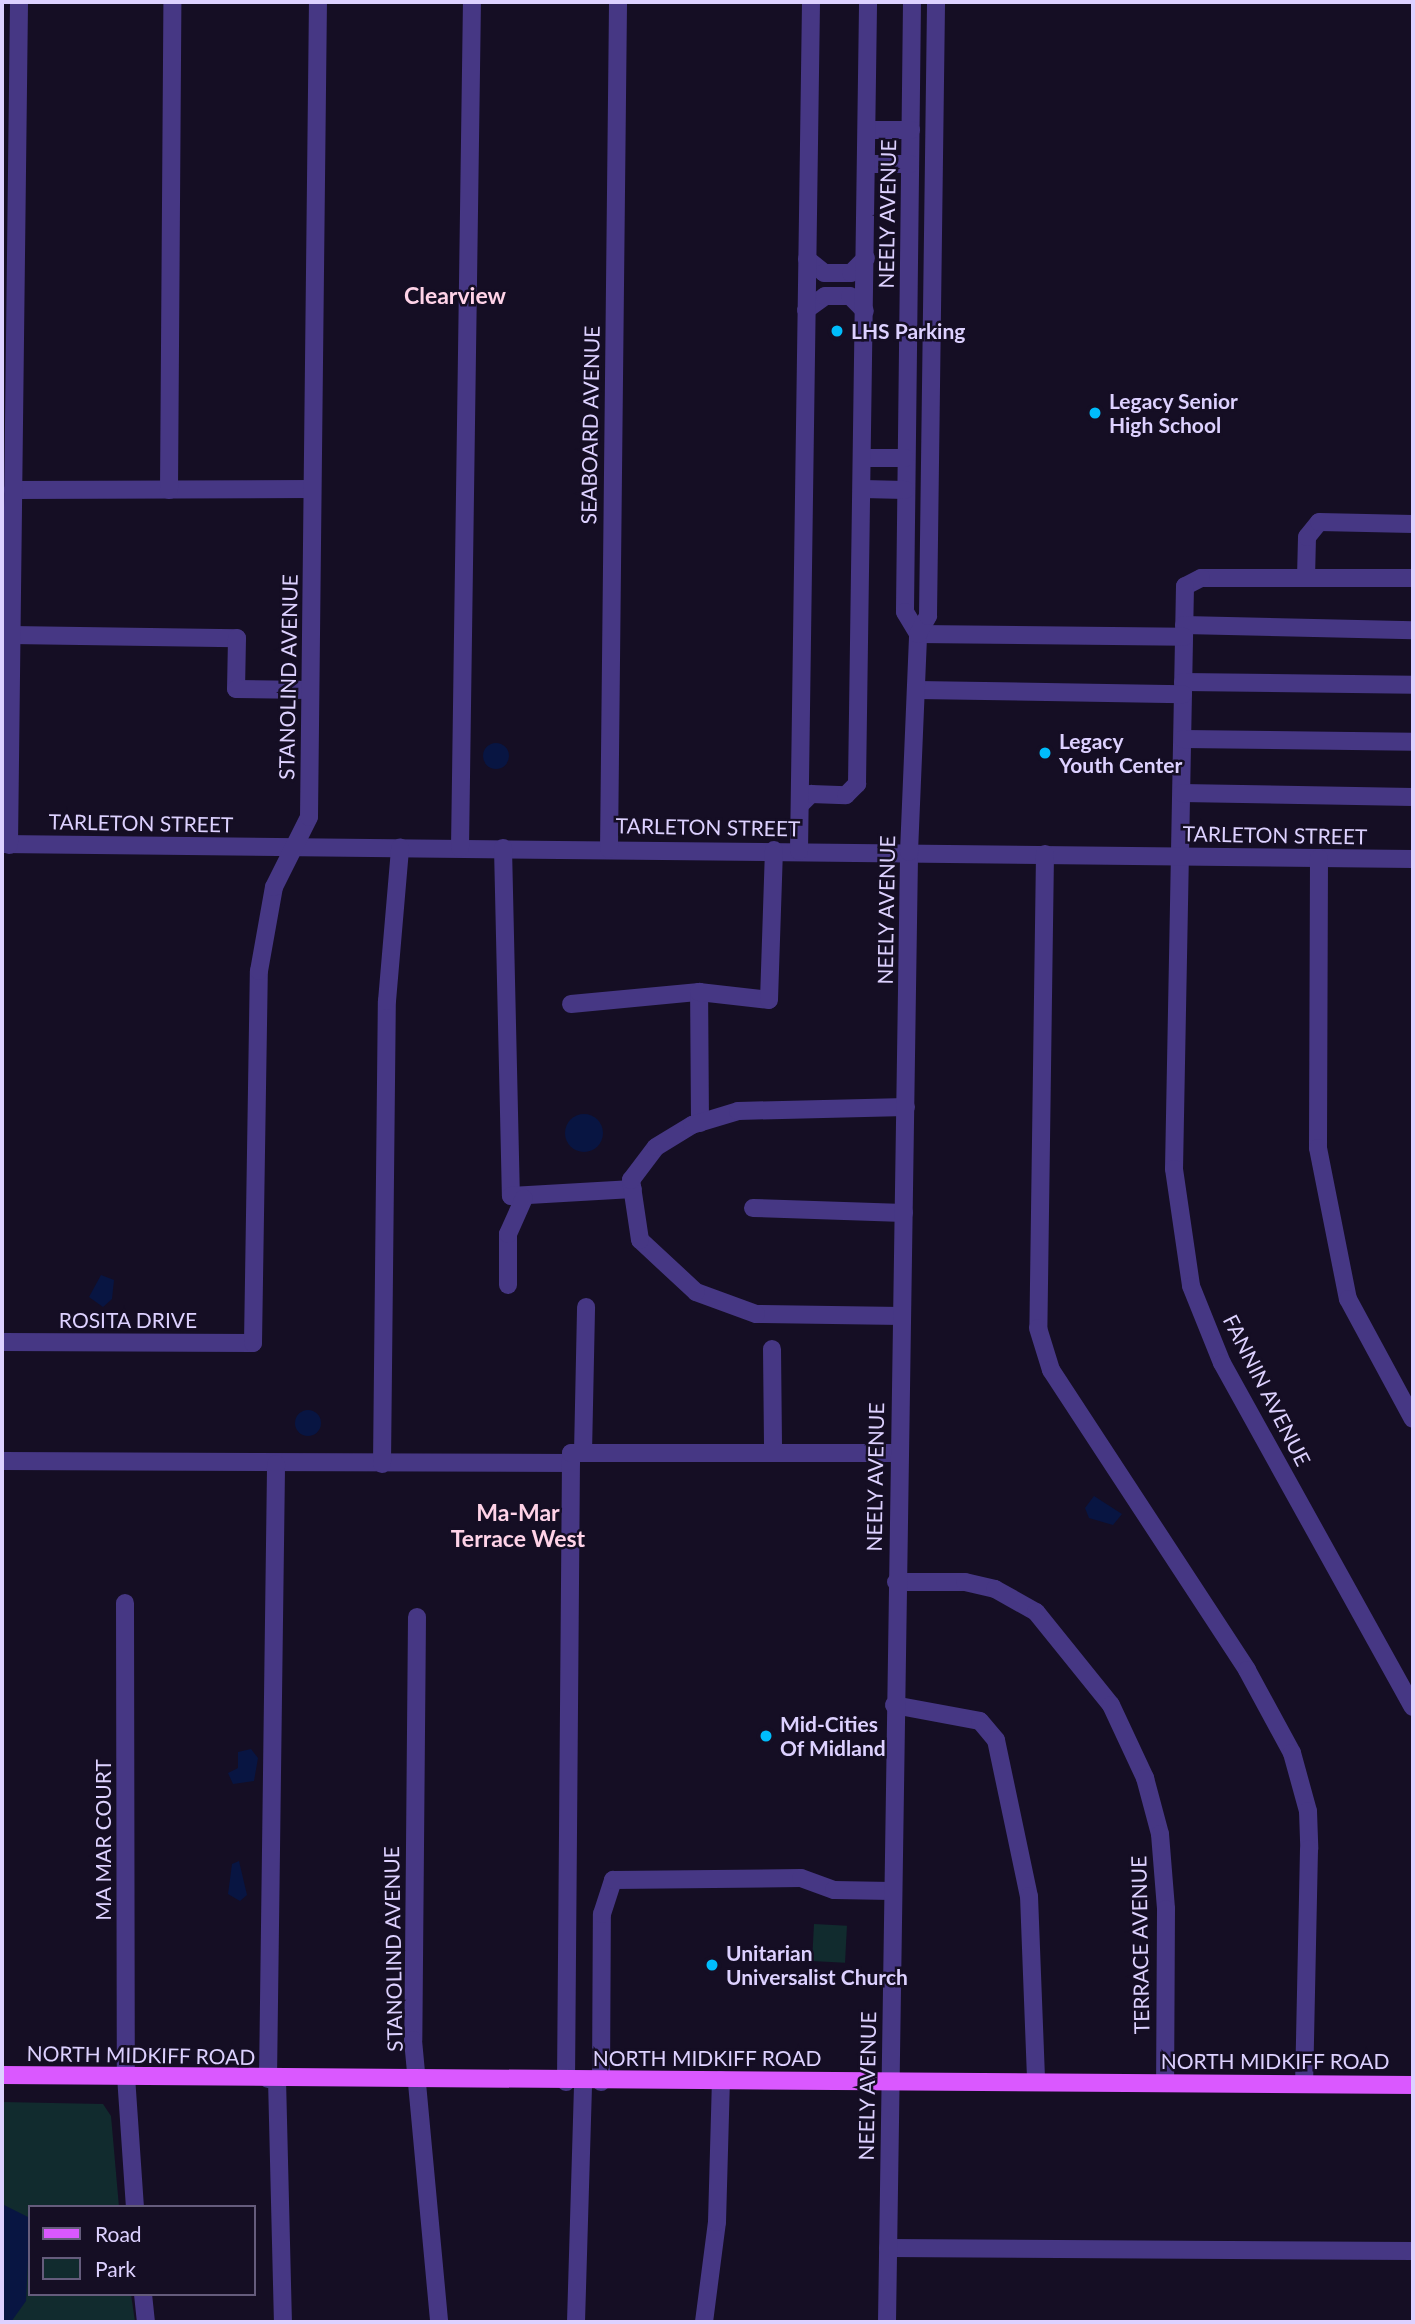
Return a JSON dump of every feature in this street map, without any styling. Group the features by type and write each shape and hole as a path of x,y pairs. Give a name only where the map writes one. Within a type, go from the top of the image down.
{"main road":[{"name":"NORTH MIDKIFF ROAD","path":"2,2075 421,2083 890,2079 1413,2085"}],"street":[{"path":"5,845 11,635 19,2"},
{"path":"169,490 172,2"},
{"name":"STANOLIND AVENUE","path":"253,1343 259,971 274,887 296,848 309,817 318,2"},
{"path":"460,848 472,2"},
{"name":"SEABOARD AVENUE","path":"609,849 618,2"},
{"path":"799,851 811,2"},
{"path":"800,805 811,794 846,795 857,784 868,2"},
{"name":"NEELY AVENUE","path":"912,2 905,612 918,634"},
{"name":"NEELY AVENUE","path":"887,2322 894,1705 909,852 918,634 928,616 936,2"},
{"path":"867,130 911,130"},
{"path":"867,164 910,164"},
{"path":"807,259 824,273 851,273 866,258"},
{"path":"806,310 825,296 850,296 865,311"},
{"path":"863,458 905,458"},
{"path":"13,489 312,489"},
{"path":"863,489 905,490"},
{"path":"1413,524 1319,522 1307,537 1306,578 1413,578"},
{"name":"FANNIN AVENUE","path":"1306,578 1201,578 1185,586 1174,1169 1191,1286 1222,1363 1413,1707"},
{"path":"918,634 1413,630"},
{"path":"11,635 237,639 236,689 310,690"},
{"path":"917,690 1413,685"},
{"path":"1183,739 1413,742"},
{"path":"1182,793 1413,797"},
{"name":"TARLETON STREET","path":"5,845 774,850 1413,859"},
{"path":"382,1464 387,1001 400,848"},
{"path":"503,848 511,1196 524,1198 632,1189"},
{"path":"571,1004 699,992 769,1000 774,850"},
{"path":"1045,854 1038,1328 1051,1370 1247,1670 1292,1753 1308,1811 1304,2084"},
{"path":"1319,858 1318,1148 1348,1299 1413,1419"},
{"path":"699,992 700,1123"},
{"path":"902,1317 757,1314 696,1292 640,1240 631,1180 656,1147 700,1123 738,1111 906,1107"},
{"path":"508,1285 508,1234 524,1198"},
{"path":"753,1208 904,1213"},
{"path":"576,2322 583,2082 577,1458 586,1307"},
{"name":"ROSITA DRIVE","path":"2,1342 253,1343"},
{"path":"772,1349 773,1452"},
{"path":"2,1461 382,1464 773,1452 898,1453"},
{"path":"276,1464 273,2079 283,2322"},
{"name":"TERRACE AVENUE","path":"896,1582 965,1582 1016,1600 1072,1650 1111,1705 1145,1778 1160,1835 1167,1909 1165,2083"},
{"name":"MA MAR COURT","path":"125,1603 126,2076 135,2205"},
{"name":"STANOLIND AVENUE","path":"417,1617 413,2040 421,2083 439,2322"},
{"path":"894,1705 981,1721 996,1740 1029,1896 1036,2081"},
{"path":"583,2082 602,1914 613,1880 801,1878 834,1891 892,1891"},
{"path":"704,2322 718,2222 721,2080"},
{"path":"888,2248 1413,2251"},
{"path":"143,2296 146,2322"}],"green space":[{"path":"814,1924 847,1926 845,1963 812,1961"},
{"path":"2,2102 103,2104 111,2116 119,2205 28,2205 28,2296 131,2296 135,2322 2,2322"}],"shaded area":[{"path":"496,743 505,747 509,756 505,765 496,769 487,765 483,756 487,747"},
{"path":"584,1114 598,1119 603,1133 598,1147 584,1152 570,1147 565,1133 570,1119"},
{"path":"101,1275 114,1280 112,1299 103,1307 89,1297"},
{"path":"308,1410 317,1414 321,1423 317,1432 308,1436 299,1432 295,1423 299,1414"},
{"path":"1094,1496 1122,1514 1113,1525 1089,1518 1085,1508"},
{"path":"251,1749 258,1758 254,1781 233,1784 228,1773 238,1768 238,1752"},
{"path":"239,1861 247,1895 240,1901 228,1894 232,1864"},
{"path":"2,2204 28,2217 28,2260 26,2301 11,2322 2,2322"}],"place":[{"name":"LHS Parking","path":"837,331"},
{"name":"Legacy Senior High School","path":"1095,413"},
{"name":"Legacy Youth Center","path":"1045,753"},
{"name":"Mid-Cities Of Midland","path":"766,1736"},
{"name":"Unitarian Universalist Church","path":"712,1965"}],"district":[{"name":"Clearview","path":"455,295"},
{"name":"Ma-Mar Terrace West","path":"518,1525"}]}
